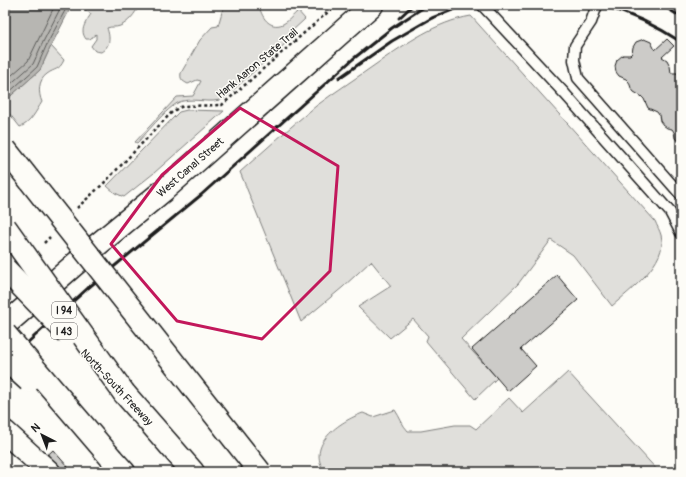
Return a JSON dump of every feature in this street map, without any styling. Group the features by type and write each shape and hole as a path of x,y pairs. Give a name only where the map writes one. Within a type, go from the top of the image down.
{"main road":[{"name":"West Canal Street","path":"5,325 96,246 164,190 372,5"},
{"path":"5,150 260,472"},
{"name":"I 94","path":"5,227 124,393"},
{"name":"North-South Freeway","path":"5,268 124,393 193,472"},
{"path":"5,334 118,465"},
{"path":"5,359 118,465"},
{"path":"5,432 49,472"}],"lane":[{"path":"482,5 565,94 670,212 681,233"},
{"path":"597,5 591,22 574,46 574,60 578,78 681,195"}],"path":[{"name":"Hank Aaron State Trail","path":"76,209 173,111 183,106 222,106 336,5"}],"highlighted area":[{"path":"240,108 338,166 330,271 262,339 177,321 111,244 162,175"}],"shaded area":[{"path":"88,5 139,5 134,14 126,23 118,27 107,28 109,41 107,47 101,52 95,51 91,46 96,39 96,34 90,39 86,39 84,36 83,29 91,14 85,10"},
{"path":"224,5 259,5 266,21 274,25 283,24 298,11 305,19 292,31 295,35 223,99 213,101 188,100 178,103 166,112 137,143 135,142 177,97 193,96 201,81 197,80 188,84 182,80 181,73 200,40 212,27 218,26"},
{"path":"471,16 655,221 661,235 662,245 659,255 646,275 612,306 573,255 551,240 518,284 461,339 497,378 475,399 426,341 428,336 413,319 390,338 358,307 391,286 371,261 343,287 301,322 240,172 316,106 390,55 434,28"},
{"path":"51,46 64,60 59,68 47,74 40,83 39,91 42,102 30,120 20,127 5,108 5,101 40,70"},
{"path":"187,110 224,111 154,173 124,197 115,193 107,186 179,112"},
{"path":"568,372 659,472 325,472 320,462 319,453 322,444 328,435 345,422 363,413 373,417 395,410 408,431 421,431 455,425 470,425 476,429 509,398 523,413"}],"water":[{"path":"5,5 72,5 40,70 5,101"}],"building":[{"path":"644,39 651,42 655,50 667,39 674,46 662,57 667,60 671,73 677,73 681,76 681,145 675,138 672,129 667,128 660,121 657,112 648,108 644,99 634,92 629,82 619,76 616,72 615,66 617,60 623,55 630,55 636,42"},
{"path":"557,275 578,300 521,349 536,366 508,391 472,349"},
{"path":"53,450 68,467 63,472 29,472"}],"railway":[{"path":"399,18 413,5"},
{"path":"5,363 88,288 201,195 353,59 392,28 427,5"},
{"path":"339,78 392,41 432,18 465,5"},
{"path":"601,5 642,20 681,42"},
{"path":"662,5 681,17"}]}
